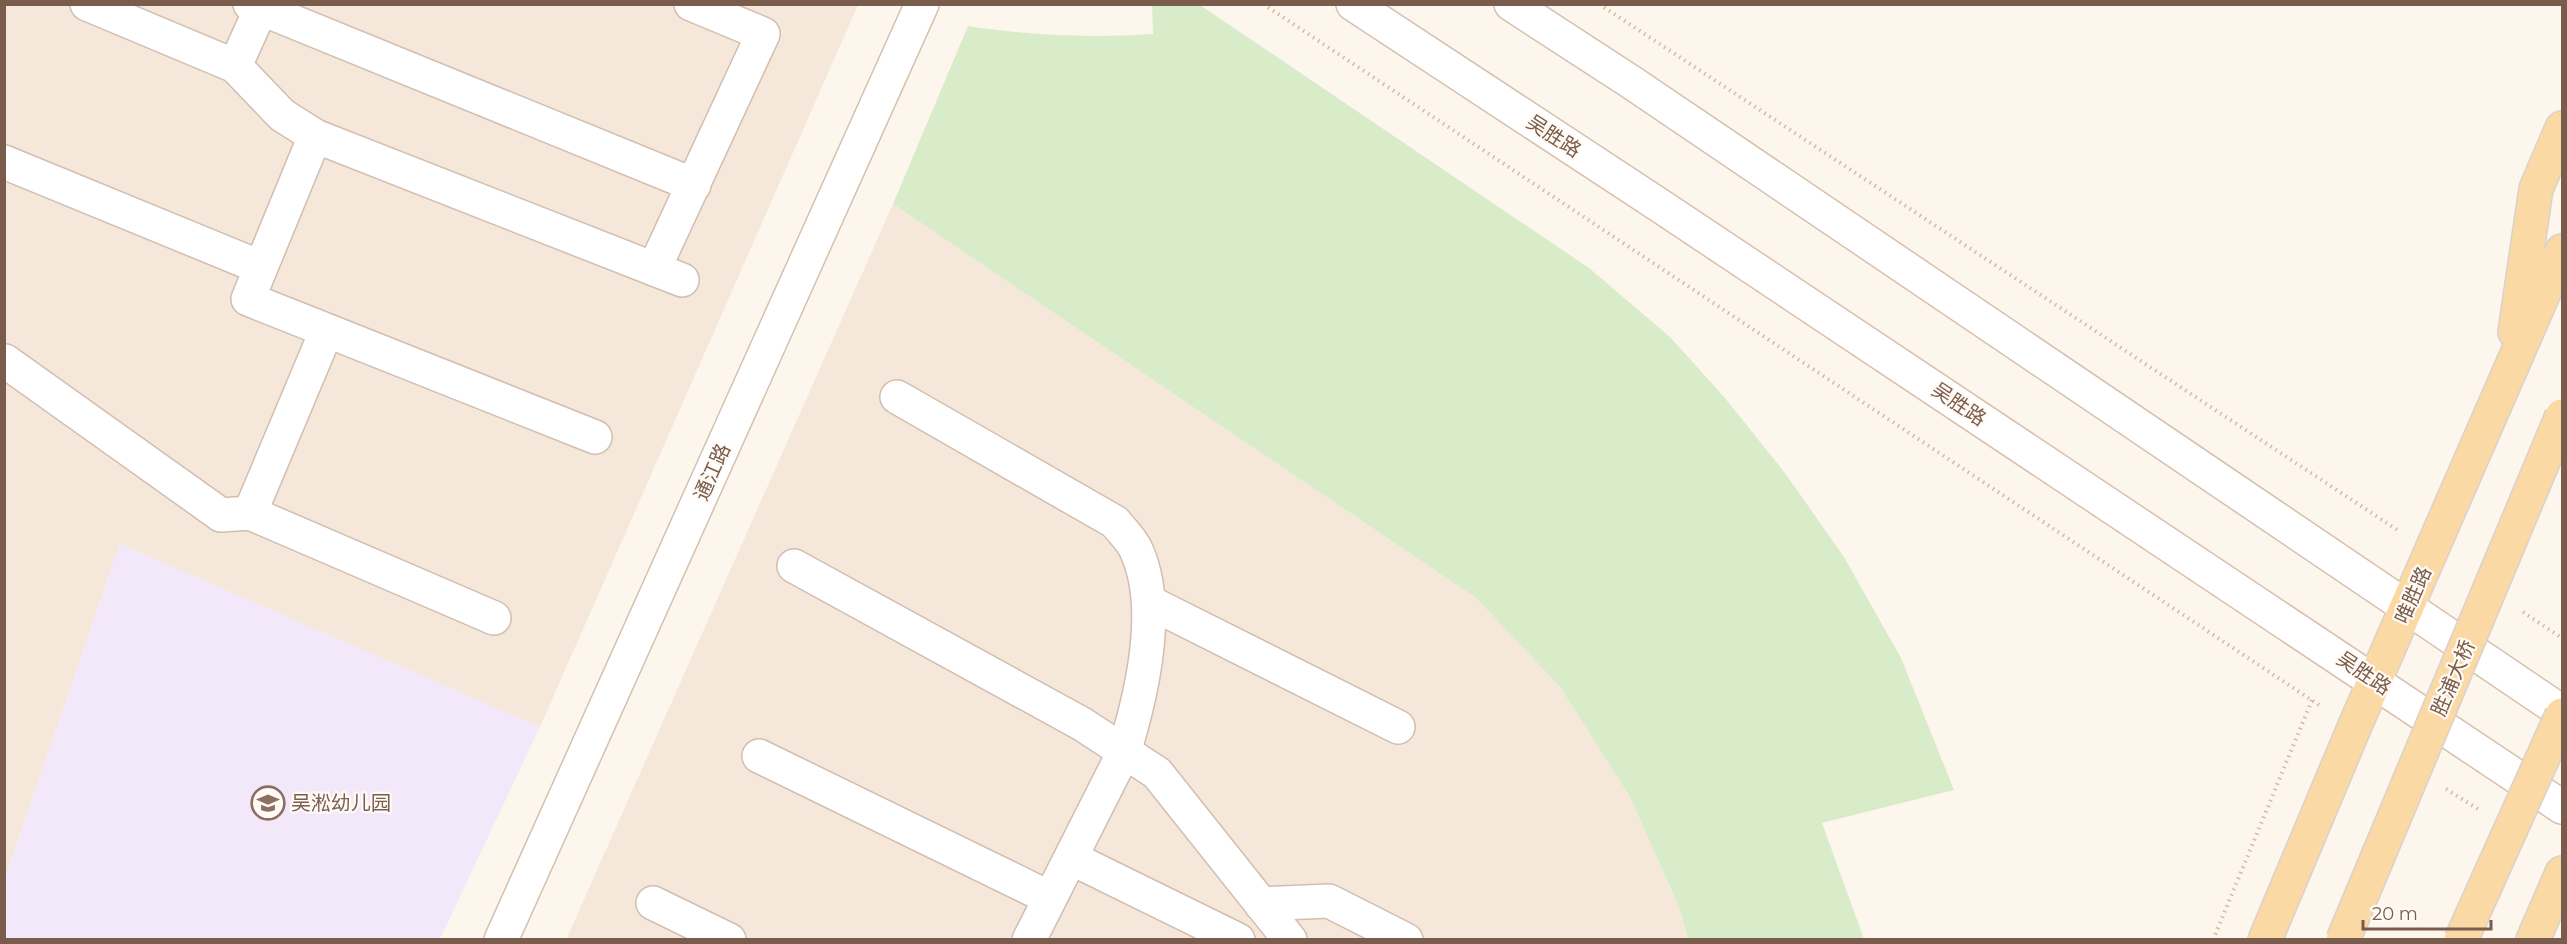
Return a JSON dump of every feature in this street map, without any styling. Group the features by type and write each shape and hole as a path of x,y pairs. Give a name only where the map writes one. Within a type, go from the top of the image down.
{"main road":[{"path":"2509,375 2536,189 2562,128"},
{"name":"唯胜路","path":"2265,939 2354,728 2562,251"},
{"name":"胜浦大桥","path":"2343,939 2562,416"},
{"path":"2461,939 2562,714"},
{"path":"2533,939 2562,873"}],"street":[{"path":"87,4 236,66 282,115 315,136 668,274 694,185 763,34 745,15 691,4"},
{"name":"通江路","path":"501,939 922,4"},
{"name":"吴胜路","path":"1353,4 2376,680 2562,807"},
{"path":"1511,4 1632,82 2408,607 2562,714"},
{"path":"236,66 258,6 694,185"},
{"path":"315,136 248,299 596,437"},
{"path":"4,162 260,267"},
{"path":"250,513 327,332"},
{"path":"4,363 6,361 221,515 250,513 494,618"},
{"path":"897,397 1115,522 1136,549 1146,577 1149,603 1146,651 1134,720 1124,752 1030,939"},
{"path":"794,566 1082,724 1157,773 1290,939"},
{"path":"1149,603 1398,727"},
{"path":"759,756 1050,898"},
{"path":"1071,858 1238,939"},
{"path":"1261,904 1329,901 1406,939"},
{"path":"653,903 729,939"}],"path":[{"path":"1263,4 2354,728"},
{"path":"1599,4 2432,552"},
{"path":"2516,608 2562,638"},
{"path":"2214,939 2312,700"},
{"path":"2443,786 2483,812"}],"shaded area":[{"path":"5,5 858,5 540,727 120,544 5,878"},
{"path":"893,204 1476,598 1560,687 1630,797 1680,909 1688,939 566,940"},
{"name":"吴淞幼儿园","path":"120,544 540,727 440,939 5,939 5,878"}],"green space":[{"path":"1152,5 1200,5 1589,268 1670,337 1725,398 1785,473 1844,557 1901,658 1954,790 1822,823 1864,939 1688,939 1680,909 1630,797 1560,687 1476,598 893,204 968,26 1061,35 1153,34"}],"place":[{"name":"吴淞幼儿园","path":"268,803"}]}
